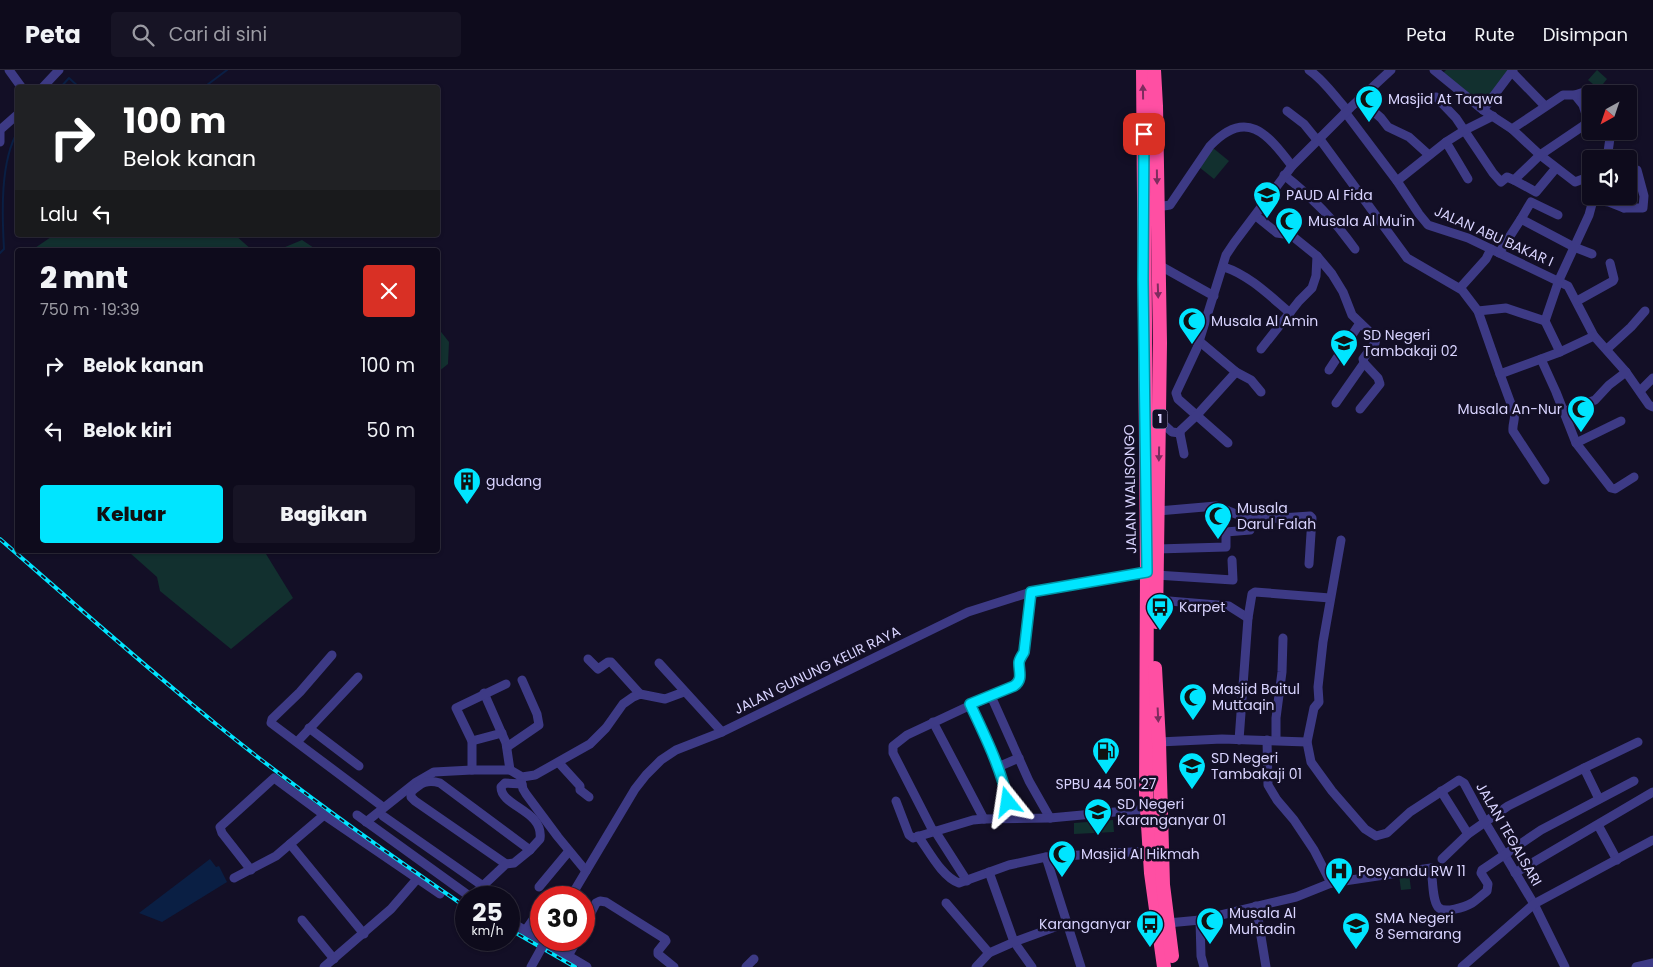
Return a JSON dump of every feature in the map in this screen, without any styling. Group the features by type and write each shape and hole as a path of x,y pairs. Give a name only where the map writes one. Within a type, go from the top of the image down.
{"highway":[{"name":"JALAN WALISONGO","path":"1143,70 1143,280 1152,574 1147,809 1149,851 1164,967"},
{"name":"JALAN WALISONGO","path":"1154,70 1160,421 1157,549 1152,574 1156,600 1155,664 1160,742 1162,885 1173,967"}],"street":[{"path":"10,70 20,85"},
{"path":"45,85 60,70"},
{"name":"JALAN ABU BAKAR I","path":"1309,70 1327,85 1428,225 1468,238 1559,280 1568,286 1594,336 1626,372 1649,404 1653,406"},
{"path":"1228,443 1178,399 1176,394 1199,341 1224,267 1226,255 1284,175 1387,71"},
{"path":"1439,71 1483,110 1512,129 1556,168 1575,182 1582,179"},
{"path":"1483,110 1512,71 1545,106"},
{"path":"1512,129 1563,95 1582,93"},
{"path":"1514,180 1540,155 1588,121 1583,105 1575,95"},
{"path":"1436,97 1456,118 1500,182 1507,177 1536,192 1556,168"},
{"path":"1359,99 1388,127 1409,137 1429,155"},
{"path":"1286,111 1304,124 1318,139 1407,258 1460,288 1478,311 1516,418 1512,427 1513,430 1545,480"},
{"path":"1397,181 1446,142 1465,130 1494,116"},
{"path":"0,142 0,130 15,117"},
{"path":"1157,208 1170,205 1210,146 1217,138 1232,128 1248,126 1259,131 1280,151 1292,166"},
{"path":"1446,142 1468,179"},
{"path":"1560,352 1545,321 1559,280 1589,215 1594,199 1624,208 1644,207 1644,196 1637,170"},
{"path":"1284,175 1301,188 1338,226 1355,249"},
{"path":"1460,288 1495,251 1532,202 1558,215"},
{"path":"1256,216 1277,233 1291,236 1317,256 1332,274 1352,315 1376,338 1375,343 1363,359 1364,363 1336,403"},
{"path":"1521,219 1574,247 1592,254"},
{"path":"1262,349 1299,301 1312,288 1316,276 1317,256"},
{"path":"1577,301 1613,281 1610,263"},
{"path":"1157,264 1214,296"},
{"path":"1224,267 1249,279 1290,313"},
{"path":"1478,311 1506,308 1545,321"},
{"path":"1607,349 1632,328 1645,311"},
{"path":"1329,370 1360,323"},
{"path":"1500,374 1560,352 1594,336"},
{"path":"1199,341 1236,372 1251,380 1261,392"},
{"path":"1541,359 1576,443 1612,490 1634,477"},
{"path":"1360,409 1380,384 1378,378 1364,363"},
{"path":"1160,421 1172,432 1180,432 1236,372"},
{"path":"1563,412 1595,400 1609,385 1626,372"},
{"path":"1640,391 1653,378"},
{"path":"1576,443 1620,421"},
{"path":"1180,432 1184,454"},
{"path":"1158,511 1216,506 1250,520 1310,516 1312,517 1309,564"},
{"path":"1157,549 1226,547 1226,532 1250,530 1250,520"},
{"path":"1160,742 1222,739 1307,742 1314,708 1319,702 1318,687 1322,642 1341,540"},
{"name":"JALAN GUNUNG KELIR RAYA","path":"577,886 630,796 660,760 676,750 722,732 968,612 1031,592 1152,574 1233,580 1232,560"},
{"path":"971,879 934,831 892,749 906,735 970,704 1014,686 1020,681 1019,664 1024,652 1031,592"},
{"path":"1239,740 1251,595 1255,592 1330,598"},
{"path":"1156,600 1232,608 1248,618"},
{"path":"1283,638 1282,672 1271,740 1268,785 1314,850 1331,883"},
{"path":"332,655 300,692 271,720 272,726 296,742 383,812 483,886 506,864 514,862 530,850 540,839 535,820 506,797 501,792 501,787 506,783 522,781 542,773 590,744 606,728 623,704 640,694"},
{"path":"588,659 598,669 611,662 640,694 665,699 684,692"},
{"path":"658,663 722,732"},
{"path":"296,742 358,677"},
{"path":"507,747 539,726 537,714 522,680"},
{"path":"472,770 472,741 456,710 459,706 506,684"},
{"path":"484,694 507,747 510,770 522,781 526,794 586,871"},
{"path":"991,696 1019,758 1050,818"},
{"path":"970,704 998,767 1012,818"},
{"path":"933,722 984,818"},
{"path":"310,728 359,766"},
{"path":"472,741 502,733"},
{"name":"JALAN TEGALSARI","path":"1307,742 1311,762 1332,791 1365,829 1376,836 1387,833 1410,812 1459,780 1462,781 1534,904 1565,967"},
{"path":"1442,859 1468,834 1508,806 1638,742"},
{"path":"998,767 1019,758"},
{"path":"559,762 580,786 580,790 588,797"},
{"path":"1584,768 1599,799"},
{"path":"366,822 383,812 426,776 434,772 510,770"},
{"path":"251,870 222,833 220,827 274,778 324,815 440,894"},
{"path":"506,864 415,801 411,797 411,792 429,780 440,783 530,850"},
{"path":"1168,923 1200,920 1296,897 1331,883 1431,868 1436,902 1442,910 1449,910 1474,902 1487,891 1488,887 1481,871 1541,830 1634,781"},
{"path":"1441,791 1468,834"},
{"path":"1515,873 1653,792"},
{"path":"896,801 911,838 984,818 1050,818 1147,809"},
{"path":"234,878 276,856 324,815"},
{"path":"357,816 456,886"},
{"path":"1598,825 1617,860"},
{"path":"918,836 944,872 953,881 959,883 1009,865 1046,857 1149,851"},
{"path":"1462,967 1534,904 1653,840"},
{"path":"290,844 364,934"},
{"path":"540,886 570,851"},
{"path":"1046,857 1081,967"},
{"path":"989,872 1016,944 1032,967"},
{"path":"324,967 391,909 417,879"},
{"path":"595,905 600,901 606,902 665,939 666,941 658,951 658,954 674,967"},
{"path":"946,903 989,953"},
{"path":"1256,906 1266,967"},
{"path":"302,920 334,959"},
{"path":"1200,920 1201,956 1204,967"},
{"path":"976,967 989,953 1066,923"},
{"path":"525,931 530,924"},
{"path":"520,928 587,967"},
{"path":"531,967 540,951"},
{"path":"568,956 571,951"},
{"path":"746,967 754,959"},
{"path":"1636,967 1653,963"}],"green space":[{"path":"1446,70 1510,70 1482,105 1442,74"},
{"path":"1597,70 1607,79 1602,85 1594,85 1588,80"},
{"path":"1213,148 1229,161 1214,179 1199,167"},
{"path":"51,237 237,237 250,248 35,248"},
{"path":"302,240 314,248 283,248"},
{"path":"440,331 449,342 448,364 440,370"},
{"path":"130,553 266,553 293,598 231,649 160,591 157,577"},
{"path":"1113,820 1114,832 1074,834 1074,823"},
{"path":"1409,874 1411,889 1401,890 1399,875"},
{"path":"1218,926 1220,933 1203,937 1201,930"}],"water":[{"path":"210,859 216,867 219,866 227,882 162,922 139,913"}],"waterway":[{"path":"207,85 227,70"},
{"path":"63,85 69,78 77,85"},
{"path":"0,253 4,249 3,204 5,172 15,137"}],"railway":[{"path":"0,539 15,552"},
{"path":"16,553 188,701 246,748 339,818 455,899"},
{"path":"520,935 575,967"}],"place":[{"name":"Masjid At Taqwa","path":"1369,123"},
{"name":"PAUD Al Fida","path":"1267,219"},
{"name":"Musala Al Mu'in","path":"1289,245"},
{"name":"Musala Al Amin","path":"1192,345"},
{"name":"SD Negeri Tambakaji 02","path":"1344,367"},
{"name":"Musala An-Nur","path":"1581,433"},
{"name":"gudang","path":"467,505"},
{"name":"Musala Darul Falah","path":"1218,540"},
{"name":"Karpet","path":"1160,631"},
{"name":"Masjid Baitul Muttaqin","path":"1193,721"},
{"name":"SPBU 44 501 27","path":"1106,775"},
{"name":"SD Negeri Tambakaji 01","path":"1192,790"},
{"name":"SD Negeri Karanganyar 01","path":"1098,836"},
{"name":"Masjid Al Hikmah","path":"1062,878"},
{"name":"Posyandu RW 11","path":"1339,895"},
{"name":"Musala Al Muhtadin","path":"1210,945"},
{"name":"Karanganyar","path":"1150,948"},
{"name":"SMA Negeri 8 Semarang","path":"1356,950"}],"route":[{"path":"1008,802 998,767 970,704 1019,683 1019,660 1024,652 1031,592 1147,572 1143,280 1144,134"}]}
